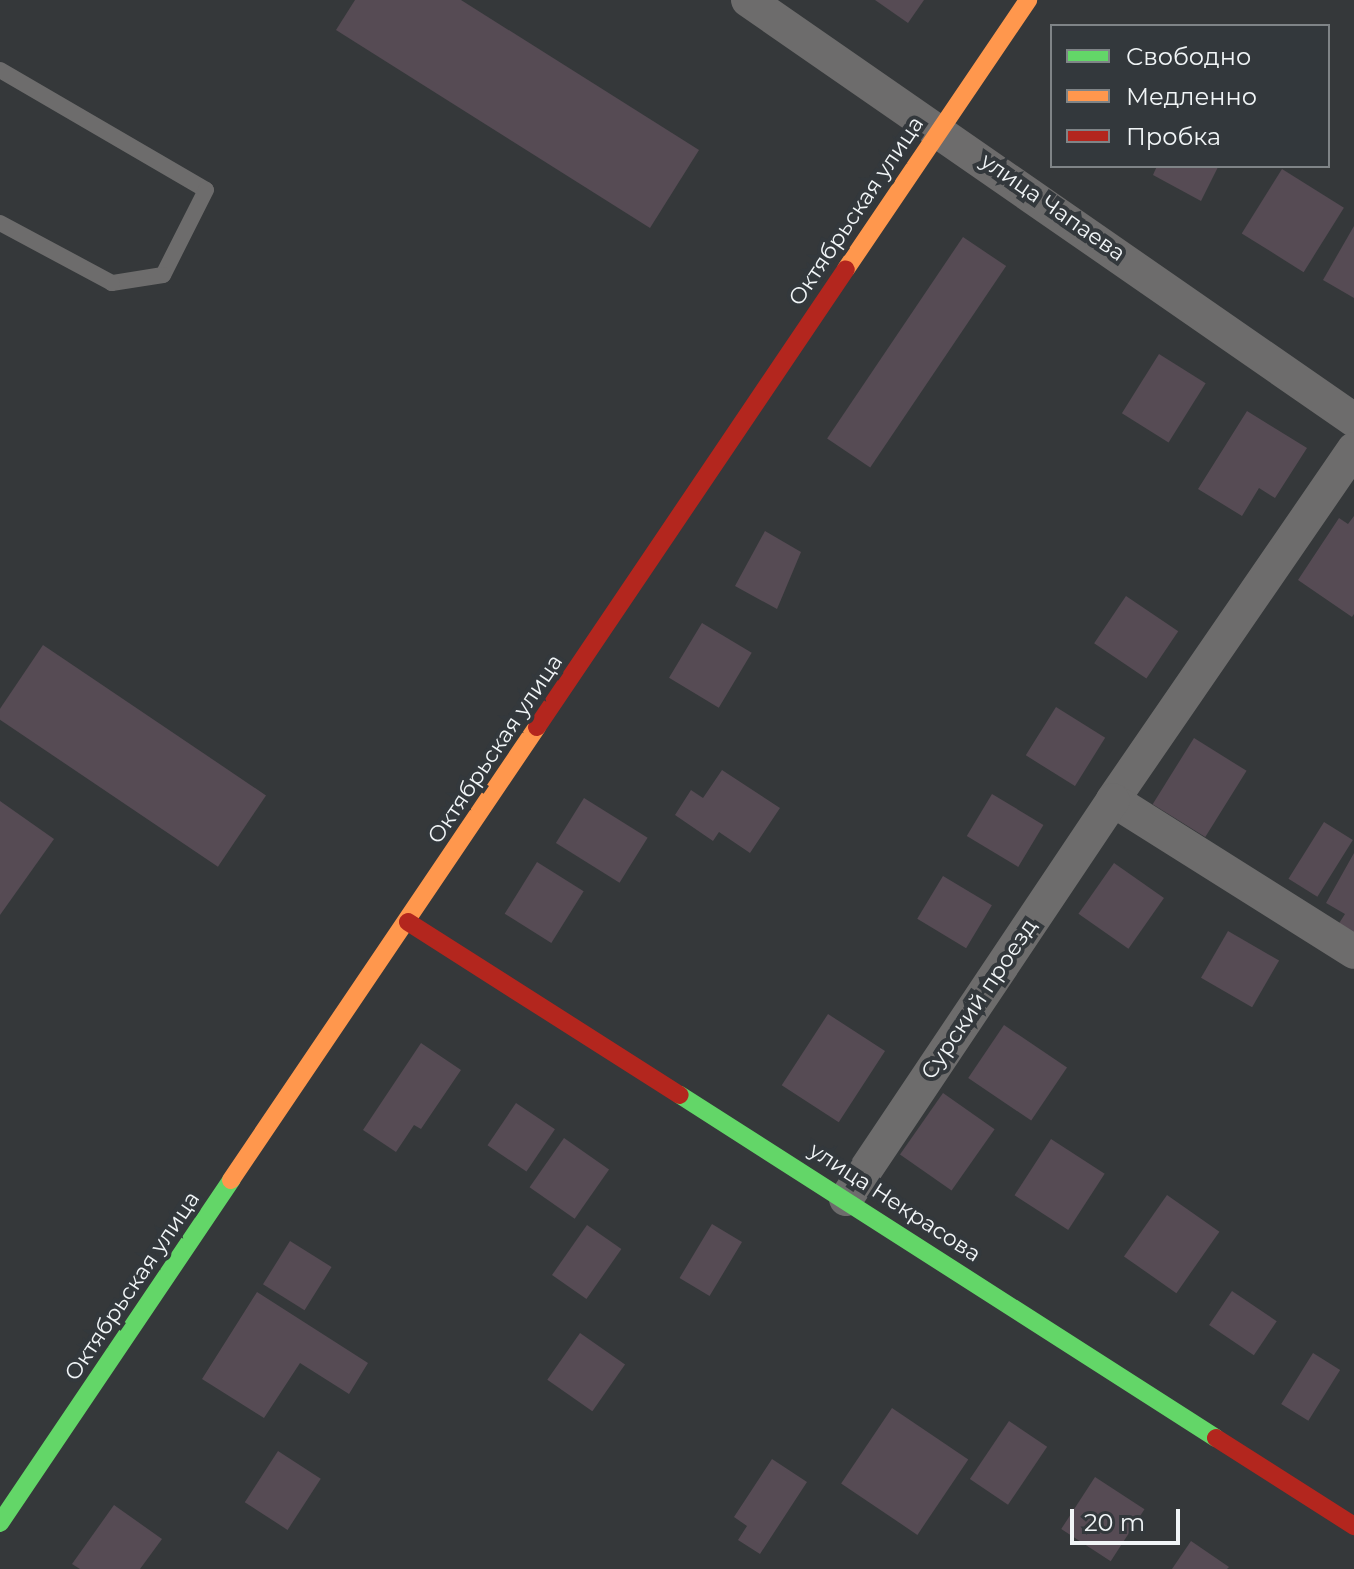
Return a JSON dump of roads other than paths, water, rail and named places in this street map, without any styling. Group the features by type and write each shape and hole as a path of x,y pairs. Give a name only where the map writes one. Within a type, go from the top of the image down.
{"street":[{"name":"улица Чапаева","path":"748,0 940,128 1354,420"},
{"name":"Октябрьская улица","path":"0,1523 1028,0"},
{"name":"Сурский проезд","path":"846,1199 1113,800 1354,449"},
{"path":"1113,800 1354,952"},
{"name":"улица Некрасова","path":"408,922 1354,1526"}],"lane":[{"path":"0,70 206,190 163,275 112,283 0,223"}]}
